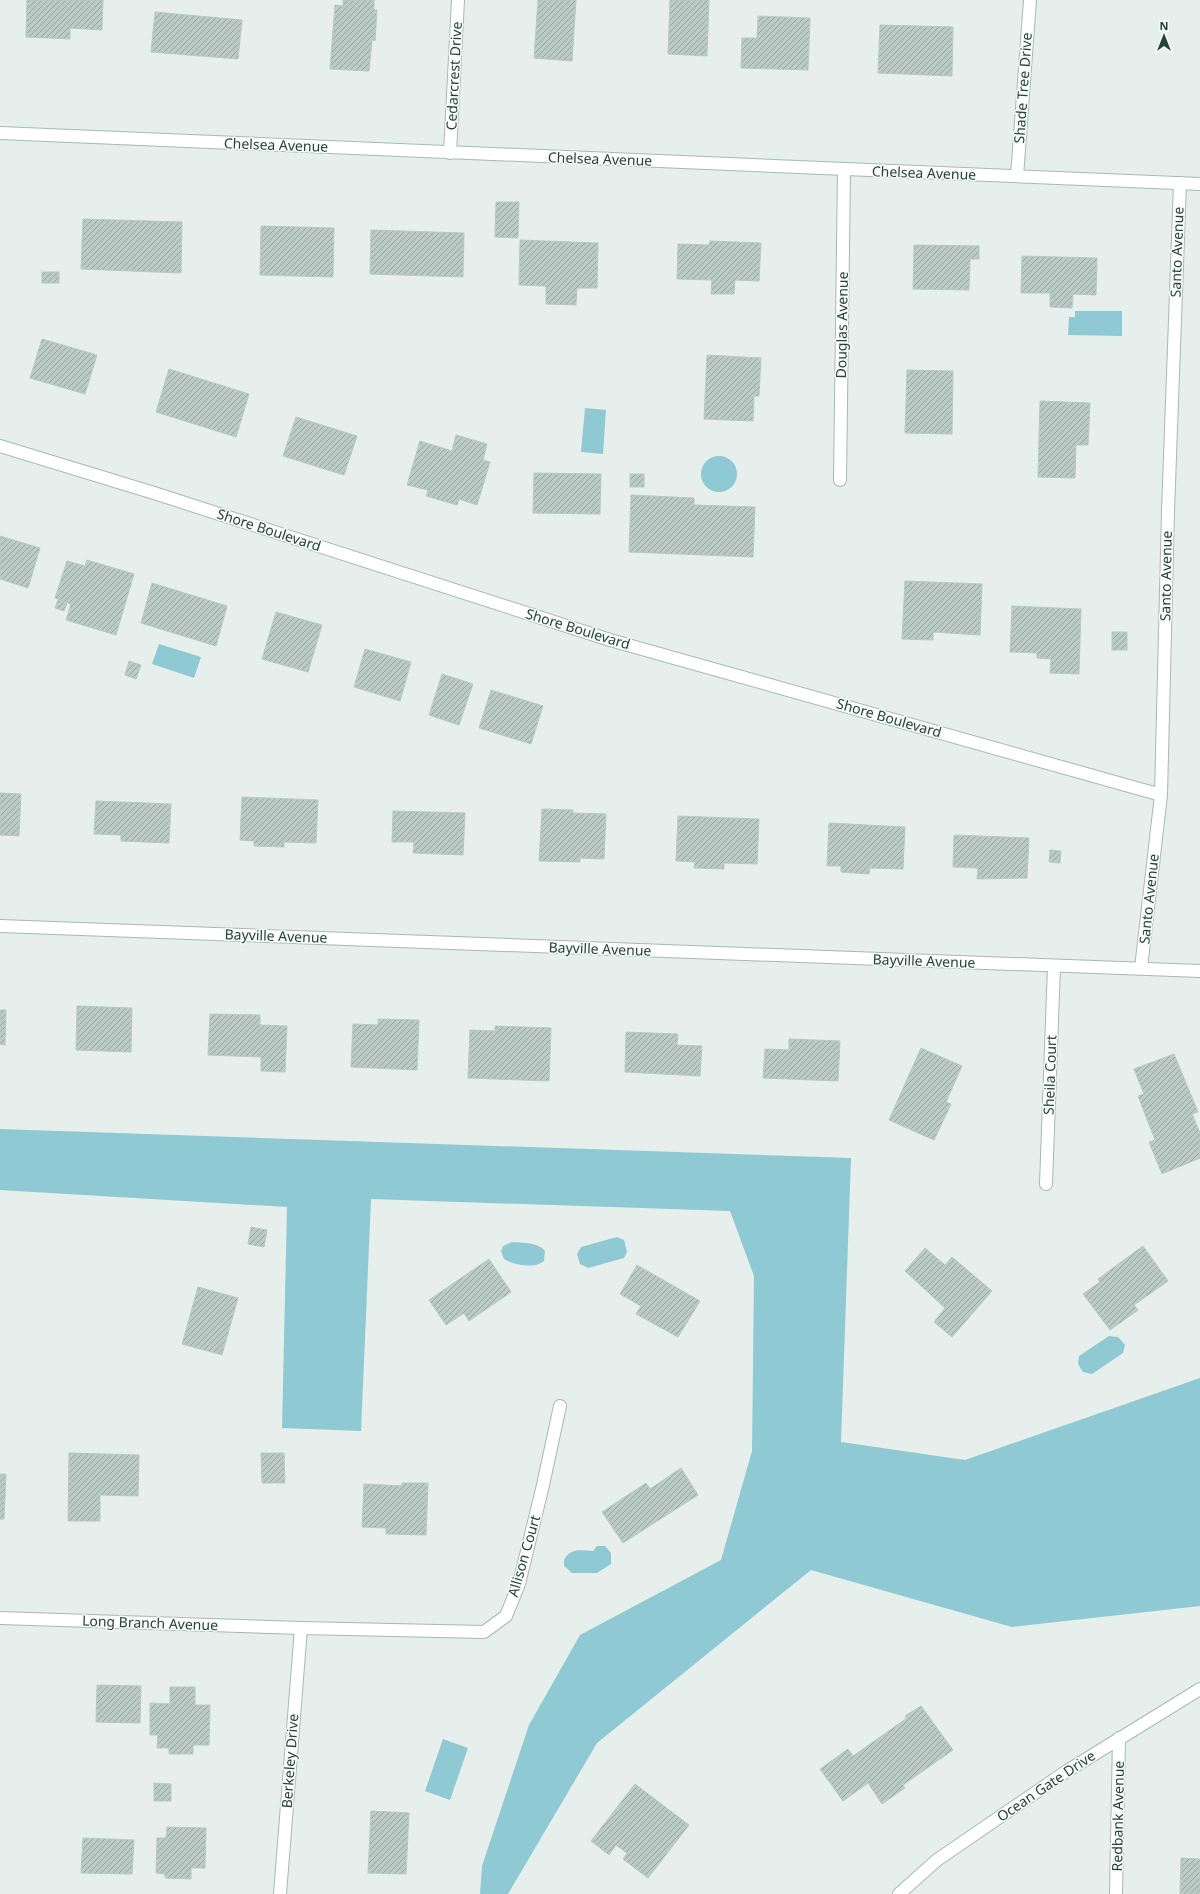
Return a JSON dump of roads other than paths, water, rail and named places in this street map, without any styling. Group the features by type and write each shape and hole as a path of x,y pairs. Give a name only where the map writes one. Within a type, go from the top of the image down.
{"street":[{"name":"Cedarcrest Drive","path":"450,153 458,0"},
{"name":"Shade Tree Drive","path":"1017,176 1030,0"},
{"name":"Chelsea Avenue","path":"0,133 1200,184"},
{"name":"Douglas Avenue","path":"840,480 844,170"},
{"name":"Santo Avenue","path":"1141,968 1161,795 1168,510 1180,183"},
{"name":"Shore Boulevard","path":"0,446 161,495 610,640 1161,795"},
{"name":"Bayville Avenue","path":"0,926 1200,971"},
{"name":"Sheila Court","path":"1046,1184 1054,966"},
{"name":"Allison Court","path":"301,1628 484,1632 506,1616 519,1584 560,1406"},
{"name":"Long Branch Avenue","path":"0,1618 301,1628"},
{"name":"Berkeley Drive","path":"280,1894 301,1628"},
{"name":"Ocean Gate Drive","path":"898,1894 937,1860 1066,1771 1200,1689"},
{"name":"Redbank Avenue","path":"1116,1894 1119,1738"}],"water":[{"path":"1075,311 1122,311 1122,336 1068,335 1069,317 1075,317"},
{"path":"585,408 606,410 603,454 581,452"},
{"path":"723,456 732,461 736,467 736,481 732,487 723,492 715,492 706,487 702,481 701,470 706,461 712,457"},
{"path":"159,644 201,657 194,678 152,664"},
{"path":"0,1129 851,1158 841,1442 965,1460 1200,1378 1200,1606 1012,1627 811,1570 597,1743 508,1894 480,1894 482,1866 529,1725 580,1635 721,1560 752,1451 754,1276 730,1211 371,1199 361,1431 282,1428 287,1207 0,1190"},
{"path":"617,1237 624,1240 627,1252 624,1258 588,1268 580,1264 577,1254 581,1247"},
{"path":"512,1242 530,1244 542,1248 545,1251 544,1261 535,1265 524,1265 513,1263 504,1259 501,1251 503,1246"},
{"path":"1109,1336 1118,1337 1125,1345 1123,1353 1092,1374 1083,1372 1078,1364 1079,1356"},
{"path":"597,1546 605,1546 611,1553 611,1564 597,1573 572,1573 564,1566 564,1560 569,1553 584,1550 593,1551"},
{"path":"443,1739 468,1748 450,1800 425,1791"}]}
